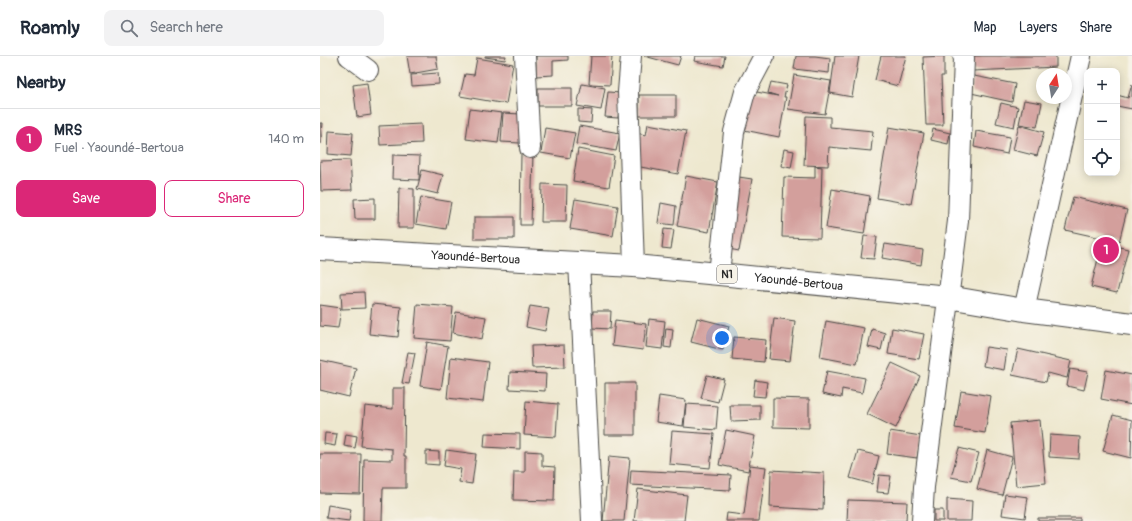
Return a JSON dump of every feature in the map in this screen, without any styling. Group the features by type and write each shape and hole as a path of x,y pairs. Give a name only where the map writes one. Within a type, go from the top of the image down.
{"highway":[{"name":"Yaoundé-Bertoua","path":"320,249 634,266 948,297 1024,310 1132,324"}],"street":[{"path":"349,56 368,70"},
{"path":"525,56 530,148"},
{"path":"631,56 628,92 634,266"},
{"path":"719,274 734,132 745,92 764,56"},
{"path":"922,521 924,487 958,221 963,56"},
{"path":"1024,310 1081,56"},
{"path":"580,262 592,521"}],"building":[{"path":"407,56 436,56 438,69 410,74"},
{"path":"485,56 506,56 505,60"},
{"path":"536,56 568,56 568,60 553,61 553,75 536,76"},
{"path":"591,56 612,56 610,85 589,84"},
{"path":"644,56 681,56 678,65"},
{"path":"695,56 725,56 723,66 694,61"},
{"path":"796,56 830,58 829,73 794,69"},
{"path":"835,56 859,56 852,97 830,93"},
{"path":"881,56 906,56 898,86 875,80"},
{"path":"944,56 944,76 941,76 943,125 926,125 923,57"},
{"path":"973,56 1056,56 1056,67 973,71"},
{"path":"477,58 513,64 506,104 460,96 465,74 474,75"},
{"path":"438,73 439,84 412,86 411,75"},
{"path":"794,75 831,81 825,114 788,109"},
{"path":"974,76 1015,84 1012,102 971,93"},
{"path":"771,82 787,85 779,137 739,129 746,90 778,96 768,93"},
{"path":"367,83 371,115 357,117 353,85"},
{"path":"582,84 605,88 601,110 577,106"},
{"path":"1132,84 1132,109 1120,107 1120,96 1128,98"},
{"path":"538,88 572,88 572,106 538,106"},
{"path":"608,92 620,93 618,118 605,117"},
{"path":"639,95 676,95 676,116 639,116"},
{"path":"1024,100 1036,102 1036,104 1042,104 1037,127 1019,124"},
{"path":"1001,103 1018,107 1014,127 996,123"},
{"path":"470,109 502,113 498,143 466,139"},
{"path":"578,109 592,110 591,123 578,122"},
{"path":"503,113 521,114 520,143 501,142"},
{"path":"806,116 830,117 830,127 873,131 871,151 829,147 828,166 804,165"},
{"path":"320,123 323,123 321,144 320,144"},
{"path":"421,124 422,143 380,145 379,126"},
{"path":"648,124 686,131 678,174 630,165 636,133 646,135"},
{"path":"1019,125 1044,132 1037,156 1013,150"},
{"path":"579,126 620,133 616,151 576,144"},
{"path":"889,127 924,133 911,204 877,198"},
{"path":"545,128 575,133 570,158 541,153"},
{"path":"933,129 950,133 948,144 931,140"},
{"path":"329,131 353,133 351,156 328,154"},
{"path":"976,131 1010,137 1007,154 974,147"},
{"path":"578,149 614,156 609,187 573,181"},
{"path":"784,149 794,151 791,168 781,166"},
{"path":"521,153 533,153 531,225 520,225"},
{"path":"393,155 420,156 419,180 392,179"},
{"path":"350,160 352,190 321,191 320,161"},
{"path":"815,166 822,167 820,238 782,237 784,177 815,178"},
{"path":"422,170 443,175 438,194 417,189"},
{"path":"686,176 718,182 709,232 677,226"},
{"path":"732,176 752,179 739,251 719,247"},
{"path":"542,184 567,185 566,222 541,222"},
{"path":"399,188 414,189 414,228 398,228"},
{"path":"832,189 870,196 864,234 826,228"},
{"path":"421,197 451,202 446,229 416,224"},
{"path":"1073,197 1127,210 1119,242 1065,230"},
{"path":"375,198 375,219 355,219 354,199"},
{"path":"575,199 618,206 613,236 570,229"},
{"path":"661,203 676,206 674,225 658,223"},
{"path":"474,217 514,217 514,239 474,239"},
{"path":"664,229 674,230 671,249 662,248"},
{"path":"864,236 877,237 874,259 861,258"},
{"path":"1102,243 1128,249 1117,293 1091,287"},
{"path":"885,244 923,250 921,265 882,258"},
{"path":"364,292 365,308 342,309 341,293"},
{"path":"372,304 401,307 398,337 369,334"},
{"path":"417,304 453,307 450,341 414,338"},
{"path":"320,305 341,308 338,328 320,326"},
{"path":"530,306 549,309 545,331 526,327"},
{"path":"593,311 611,311 610,329 592,328"},
{"path":"456,312 486,317 482,339 453,333"},
{"path":"697,318 729,326 723,350 691,342"},
{"path":"774,318 795,321 790,361 769,359"},
{"path":"649,319 665,321 662,349 646,347"},
{"path":"615,320 646,324 643,350 612,346"},
{"path":"826,321 864,328 857,364 820,357"},
{"path":"666,328 673,329 671,348 664,347"},
{"path":"892,328 924,334 919,359 888,354"},
{"path":"872,329 885,333 881,350 868,347"},
{"path":"734,337 766,340 764,362 732,359"},
{"path":"427,342 448,346 441,389 420,386"},
{"path":"564,345 565,367 532,368 531,346"},
{"path":"986,347 1007,350 1004,370 983,366"},
{"path":"1018,349 1071,361 1067,378 1048,373 1046,382 1012,375"},
{"path":"408,352 415,353 409,384 402,383"},
{"path":"451,357 488,362 483,402 447,398"},
{"path":"320,360 356,368 349,397 320,390"},
{"path":"892,363 920,376 896,428 867,414"},
{"path":"1070,369 1088,372 1084,390 1067,386"},
{"path":"1106,370 1132,375 1132,405 1101,399"},
{"path":"827,371 865,378 862,393 842,389 841,398 822,394"},
{"path":"510,372 546,374 545,391 509,389"},
{"path":"707,375 724,379 718,402 701,398"},
{"path":"755,380 767,382 765,397 753,396"},
{"path":"605,383 635,383 635,435 605,435"},
{"path":"393,388 405,388 404,456 406,456 406,488 383,488 382,521 363,521 364,459 392,460 392,449 361,446 365,406 393,409"},
{"path":"961,391 991,396 985,433 955,428"},
{"path":"659,396 686,400 683,426 656,422"},
{"path":"773,398 809,399 809,428 773,427"},
{"path":"526,401 558,404 556,437 524,435"},
{"path":"686,404 718,406 716,430 684,427"},
{"path":"730,405 760,405 760,420 731,421"},
{"path":"1113,415 1132,420 1131,458 1103,451"},
{"path":"1040,420 1046,483 1016,486 1010,423"},
{"path":"726,430 755,436 748,471 719,465"},
{"path":"672,431 714,434 710,468 669,464"},
{"path":"890,431 921,436 917,458 887,454"},
{"path":"325,433 337,434 335,446 324,444"},
{"path":"485,433 520,434 520,449 484,447"},
{"path":"346,434 357,436 355,448 344,446"},
{"path":"1050,435 1080,437 1079,459 1049,457"},
{"path":"959,448 979,453 971,481 951,477"},
{"path":"446,450 476,454 472,484 459,482 461,469 444,466"},
{"path":"987,450 1012,457 1002,495 977,489"},
{"path":"426,451 439,452 439,465 426,464"},
{"path":"525,451 542,452 542,466 555,467 554,501 513,500 514,472 525,472"},
{"path":"858,451 879,456 872,484 850,478"},
{"path":"320,454 361,454 360,494 320,493"},
{"path":"609,456 630,458 624,521 603,521"},
{"path":"750,465 766,467 759,521 726,521 727,513 744,515"},
{"path":"631,470 731,475 730,490 630,485"},
{"path":"771,470 824,473 823,510 770,507"},
{"path":"879,475 891,476 888,493 877,492"},
{"path":"638,489 687,495 684,521 634,521"},
{"path":"1005,494 1028,497 1025,518 1002,515"},
{"path":"947,499 972,501 971,521 947,521"},
{"path":"848,500 907,502 906,521 847,521"},
{"path":"328,505 351,509 349,521 326,518"},
{"path":"934,510 943,510 943,521 934,521"},
{"path":"1038,518 1080,518 1080,521 1038,521"}],"place":[{"name":"MRS","path":"1106,250"}]}
